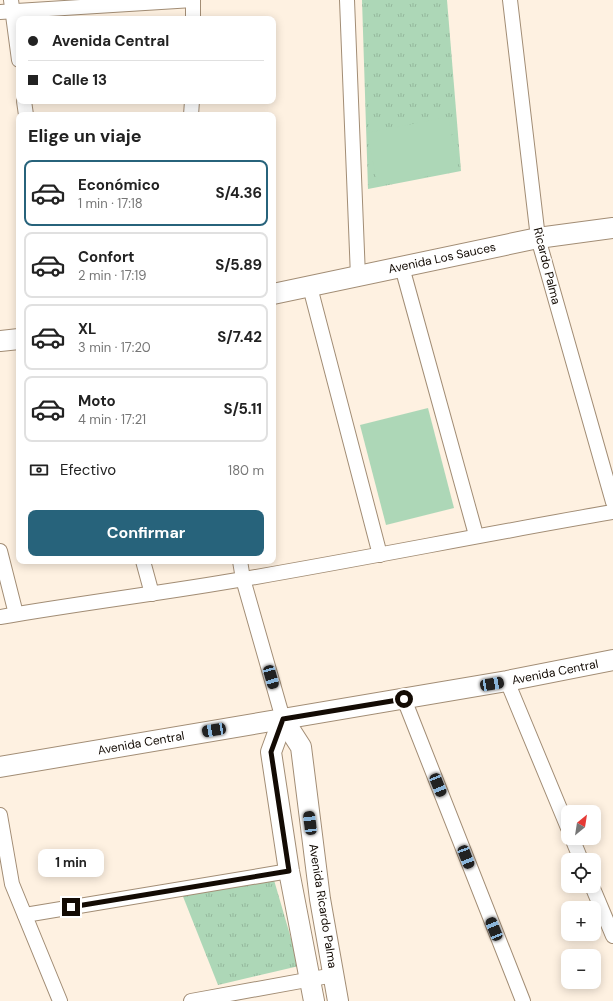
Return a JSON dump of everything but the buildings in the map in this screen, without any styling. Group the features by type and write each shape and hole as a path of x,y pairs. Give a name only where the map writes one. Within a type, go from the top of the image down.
{"street":[{"path":"16,46 8,7 193,0 192,16"},
{"path":"347,0 358,277"},
{"name":"Ricardo Palma","path":"510,0 538,238 613,502"},
{"name":"Avenida Los Sauces","path":"276,293 538,238 613,228"},
{"path":"402,266 476,535"},
{"path":"310,287 380,555"},
{"path":"0,341 16,339"},
{"path":"0,617 243,579 380,555 476,535 613,512"},
{"path":"0,551 16,614"},
{"path":"145,564 152,594"},
{"name":"Avenida Ricardo Palma","path":"240,564 243,579 283,719 301,747 320,898 338,1001"},
{"name":"Avenida Central","path":"0,767 404,699 613,660"},
{"path":"507,681 561,811"},
{"path":"404,699 523,1001"},
{"name":"Avenida Ricardo Palma","path":"283,719 271,752 289,871 314,1001"},
{"path":"0,814 12,884 60,1001"},
{"path":"25,915 289,871"},
{"path":"595,893 613,936"},
{"path":"190,1001 207,1000 334,975"}],"green space":[{"path":"362,0 447,0 461,171 368,189"},
{"path":"448,117 459,170 378,186 367,133"},
{"path":"428,408 454,508 386,525 360,425"},
{"path":"274,880 299,966 218,985 182,894"}],"route":[{"path":"71,907 289,871 271,752 283,719 404,699"}]}
